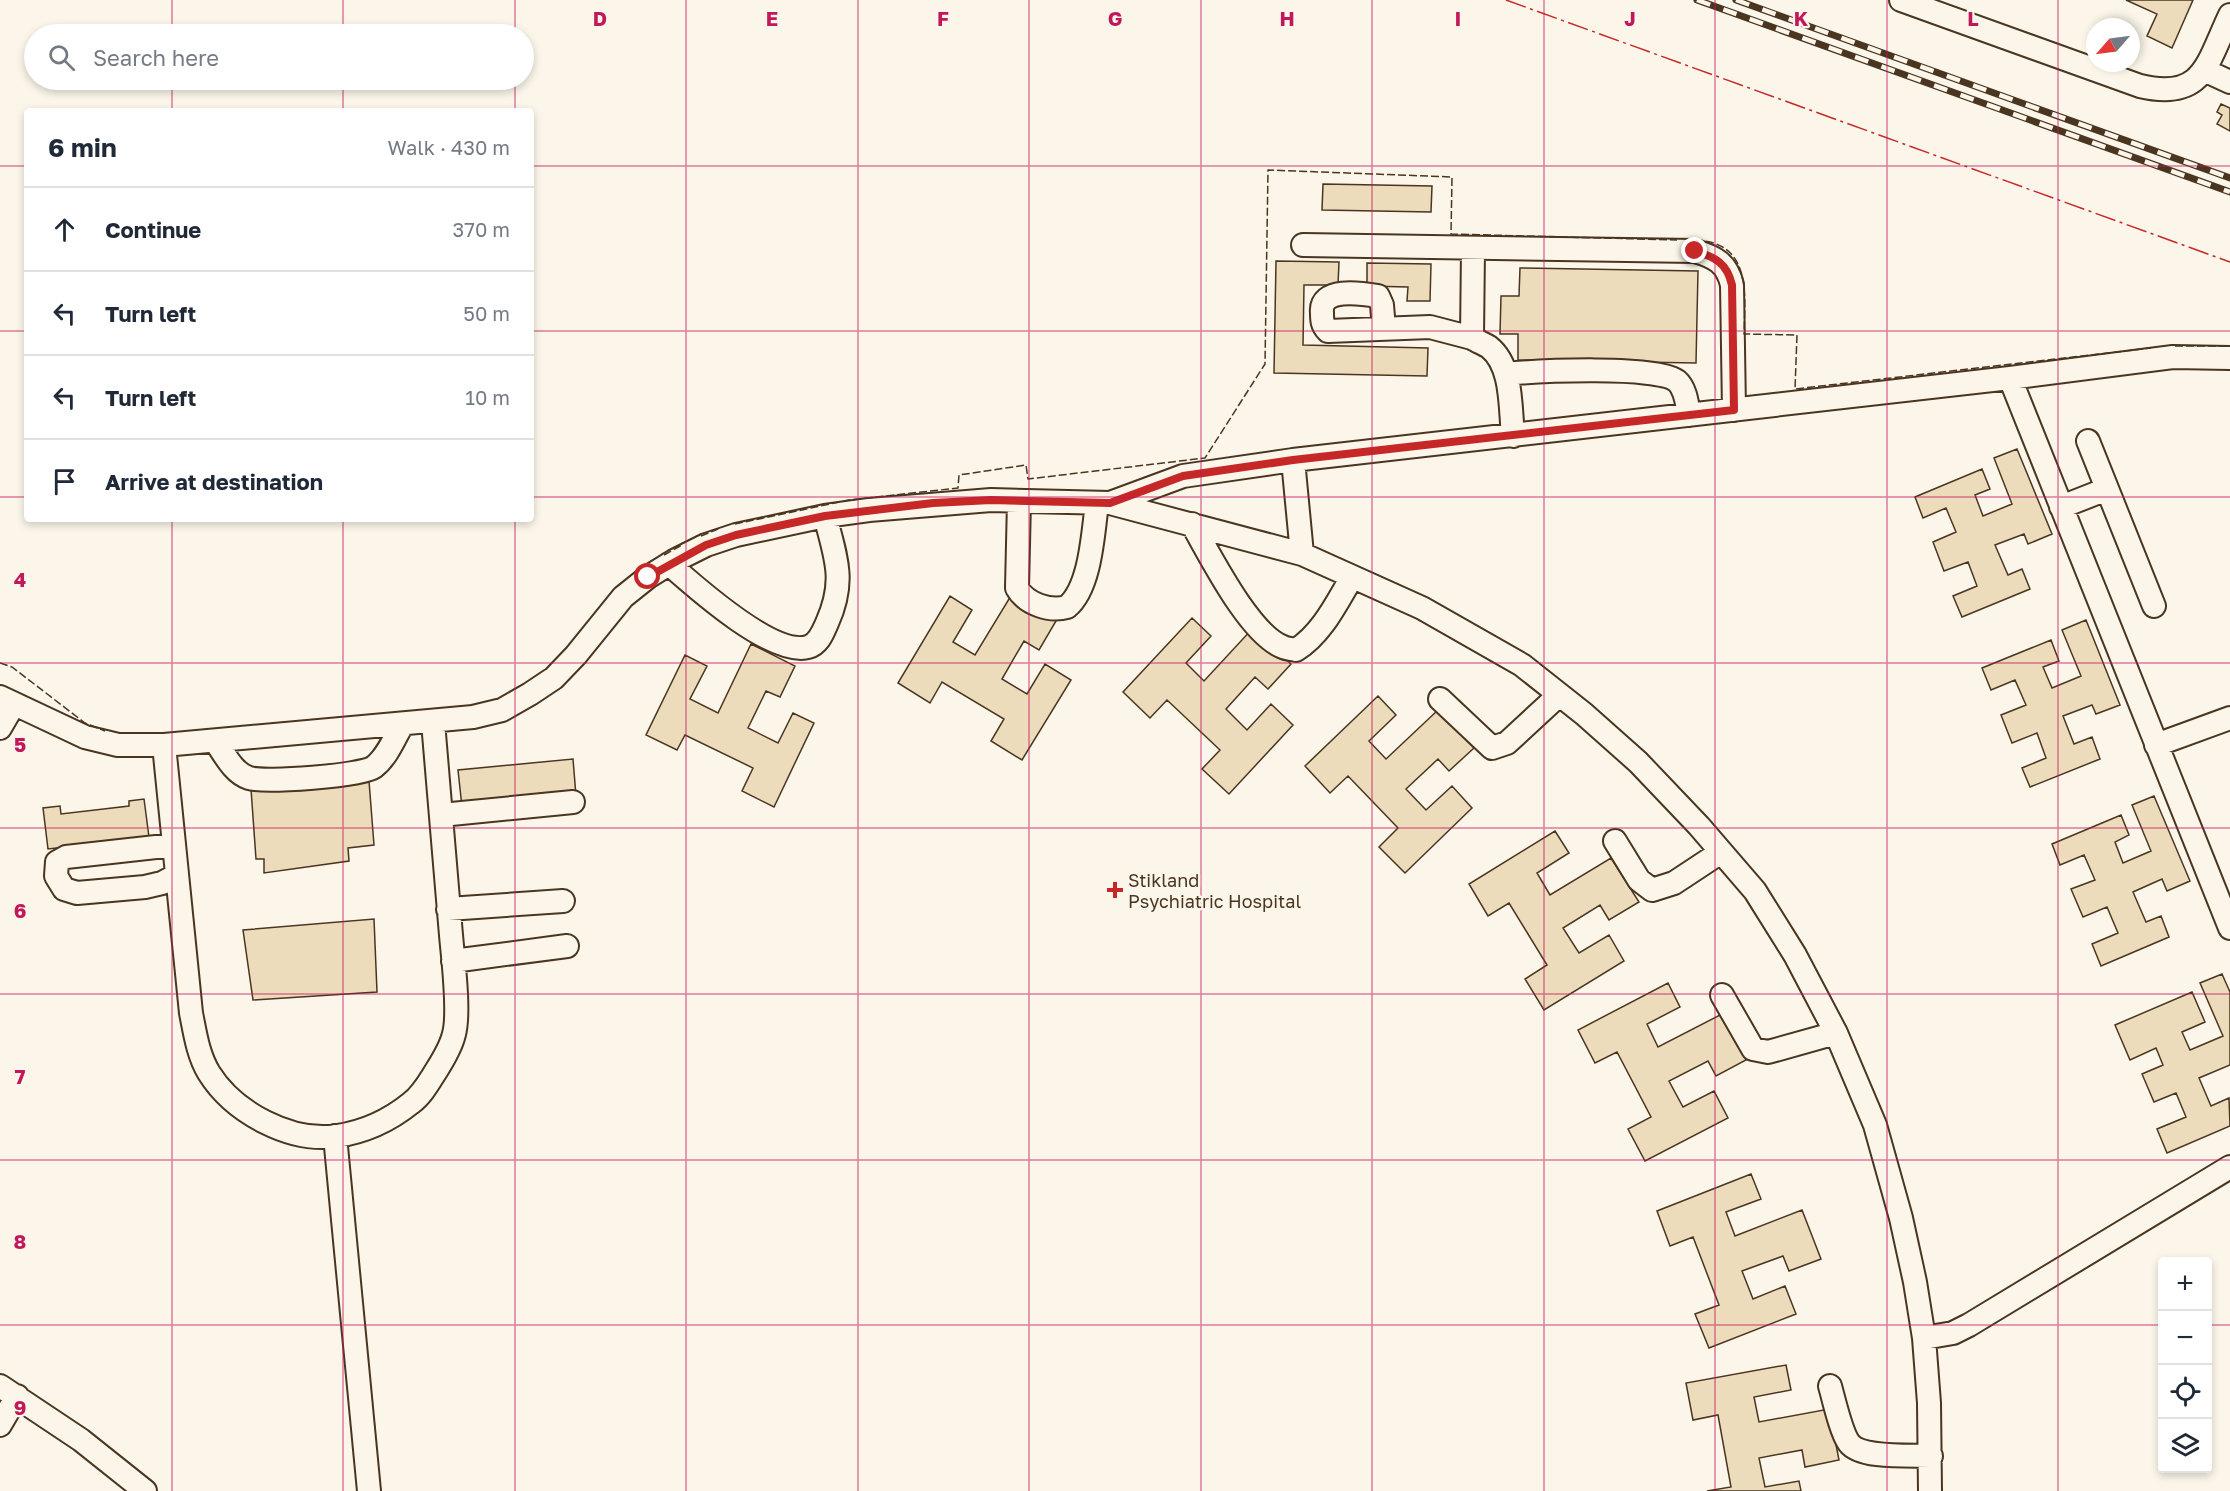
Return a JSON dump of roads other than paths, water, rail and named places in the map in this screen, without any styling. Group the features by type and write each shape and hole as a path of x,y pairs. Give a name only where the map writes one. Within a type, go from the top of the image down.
{"street":[{"path":"1902,0 2140,86 2162,91 2182,88 2197,79 2204,70 2230,15"},
{"path":"2204,70 2230,82"},
{"path":"1303,245 1695,251 1714,257 1730,274 1732,285 1734,410"},
{"path":"1472,338 1473,249"},
{"path":"1384,329 1430,327 1472,338 1489,348 1500,360 1506,374 1513,436"},
{"path":"1103,503 1183,476 1293,460 2010,378 2173,357 2230,358"},
{"path":"1506,374 1550,370 1650,372 1668,376 1683,389 1689,415"},
{"path":"2010,378 2156,745 2221,878 2229,923"},
{"path":"2088,441 2154,606"},
{"path":"1293,460 1302,554"},
{"path":"2061,507 2107,489"},
{"path":"0,728 7,700 85,737 118,745 164,745 402,725 473,717 502,710 554,678 576,655 623,597 669,564 706,545 736,535 825,516 933,503 991,500 1103,503 1302,554 1422,608 1522,665 1584,714 1638,762 1755,891 1795,955 1836,1033 1875,1125 1901,1218 1924,1338 1929,1403 1930,1491"},
{"path":"1019,501 1017,588 1019,592 1048,609 1067,607 1077,595 1089,560 1103,503"},
{"path":"669,564 714,604 737,620 782,644 800,648 808,647 815,644 821,636 831,615 838,589 839,574 825,516"},
{"path":"1192,524 1228,588 1245,612 1267,637 1282,647 1296,650 1307,643 1333,609 1352,577"},
{"path":"1440,699 1492,748 1507,743 1559,695"},
{"path":"2156,745 2230,718"},
{"path":"164,745 191,1013 198,1046 210,1073 231,1100 250,1114 277,1129 309,1135 335,1136 386,1120 413,1102 442,1060 454,1034 453,961 433,722"},
{"path":"215,741 235,768 249,778 258,780 352,774 367,771 380,761 402,725"},
{"path":"441,815 573,802"},
{"path":"1615,841 1639,880 1652,890 1674,883 1721,852"},
{"path":"174,845 66,857 57,862 56,876 64,889 76,893 145,887 162,883 177,875"},
{"path":"448,909 563,901"},
{"path":"453,961 567,946"},
{"path":"1722,995 1753,1049 1768,1052 1836,1033"},
{"path":"335,1136 369,1491"},
{"path":"1924,1338 1953,1333 1969,1325 2230,1167"},
{"path":"1830,1386 1849,1443 1858,1450 1869,1454 1930,1456"},
{"path":"0,1425 9,1391 81,1440 145,1491"}],"railway":[{"path":"1697,0 2230,192"},
{"path":"1736,0 2230,178"}],"place":[{"name":"Stikland Psychiatric Hospital","path":"1115,890"}]}
